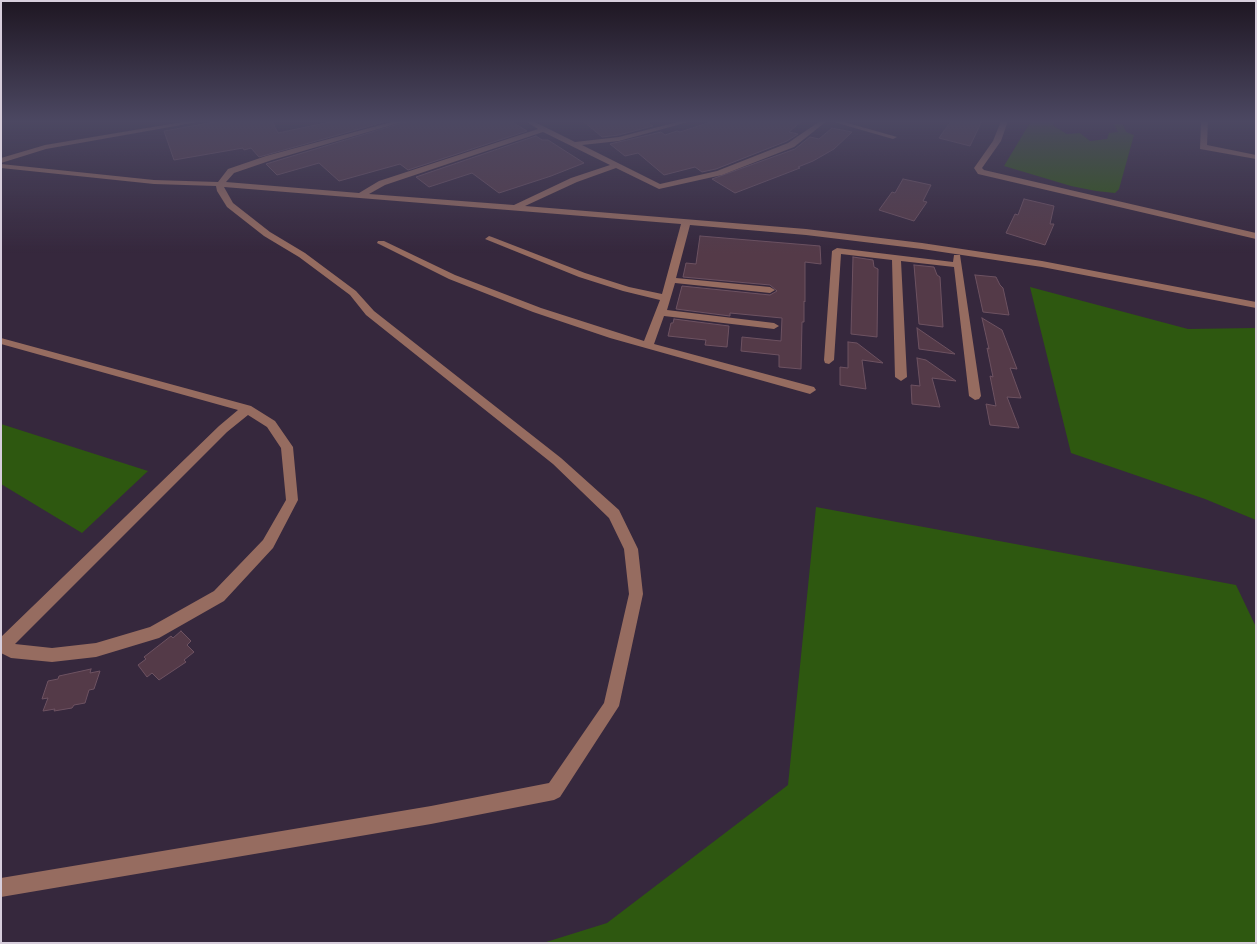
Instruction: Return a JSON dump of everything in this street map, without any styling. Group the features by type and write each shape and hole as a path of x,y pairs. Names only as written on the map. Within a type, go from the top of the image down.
{"street":[{"path":"1,888 431,815 554,791 612,706 636,594 631,549 614,514 557,461 370,313 353,293 302,255 267,234 230,205 220,190 220,184 231,171 248,165"},
{"path":"361,195 382,182 434,165"},
{"path":"515,208 574,180 616,166 659,187 719,173 739,165"},
{"path":"980,165 978,168 981,172 1256,236"},
{"path":"1,166 154,182 220,184 806,232 1042,264 1256,305"},
{"path":"648,345 666,298 686,222"},
{"path":"489,239 582,275 626,289 666,298"},
{"path":"381,243 452,277 537,310 648,345 810,390"},
{"path":"829,360 837,250 958,265"},
{"path":"956,251 975,396"},
{"path":"896,257 901,377"},
{"path":"670,280 770,290"},
{"path":"660,312 774,326"},
{"path":"1,341 247,409 271,424 287,447 292,500 268,544 219,596 154,633 96,650 52,654 11,651 2,646 216,436 247,409"}],"green space":[{"path":"1126,165 1119,189 1115,193 1071,186 1004,166"},
{"path":"1030,287 1188,329 1256,328 1256,520 1205,499 1071,453"},
{"path":"1,424 148,471 82,533 1,484"},
{"path":"816,507 1236,585 1256,627 1256,943 543,943 607,923 788,785"}],"building":[{"path":"267,165 312,165 277,175"},
{"path":"321,165 396,165 339,181"},
{"path":"401,165 423,165 408,170"},
{"path":"451,165 579,165 499,193 472,173 429,187 416,177"},
{"path":"652,165 726,165 702,172 695,167 664,175"},
{"path":"751,165 803,165 798,167 800,168 735,193 712,179"},
{"path":"903,179 931,185 923,201 927,202 914,221 879,210 892,192 895,193"},
{"path":"1024,199 1054,206 1050,224 1054,224 1045,245 1006,233 1015,214 1018,215"},
{"path":"700,236 820,246 821,264 805,262 801,369 779,367 779,355 741,351 742,337 781,341 782,318 730,313 730,316 676,309 682,286 770,295 777,291 770,285 683,277 686,263 696,264"},
{"path":"853,257 873,260 874,267 878,269 877,337 851,334"},
{"path":"914,265 934,267 937,275 940,277 943,327 919,324"},
{"path":"975,275 996,277 1003,288 1009,315 983,312"},
{"path":"982,318 1002,330 1017,369 1010,368 1021,398 1007,397 1019,428 990,425 986,404 996,406 990,376 993,377 987,348 989,349"},
{"path":"674,319 729,326 727,347 705,345 706,340 668,336"},
{"path":"917,328 955,354 919,349"},
{"path":"848,342 857,343 883,363 862,360 866,389 840,385 840,367 848,368"},
{"path":"917,358 926,360 956,381 932,378 940,407 912,404 911,385 920,386"},
{"path":"181,631 191,641 187,645 194,652 184,660 186,662 159,680 152,673 147,677 138,665 146,659 144,657 171,636 173,638"},
{"path":"91,669 90,673 100,671 94,689 89,690 85,703 74,705 72,708 43,711 48,698 42,699 48,681 58,679 59,676"}]}
